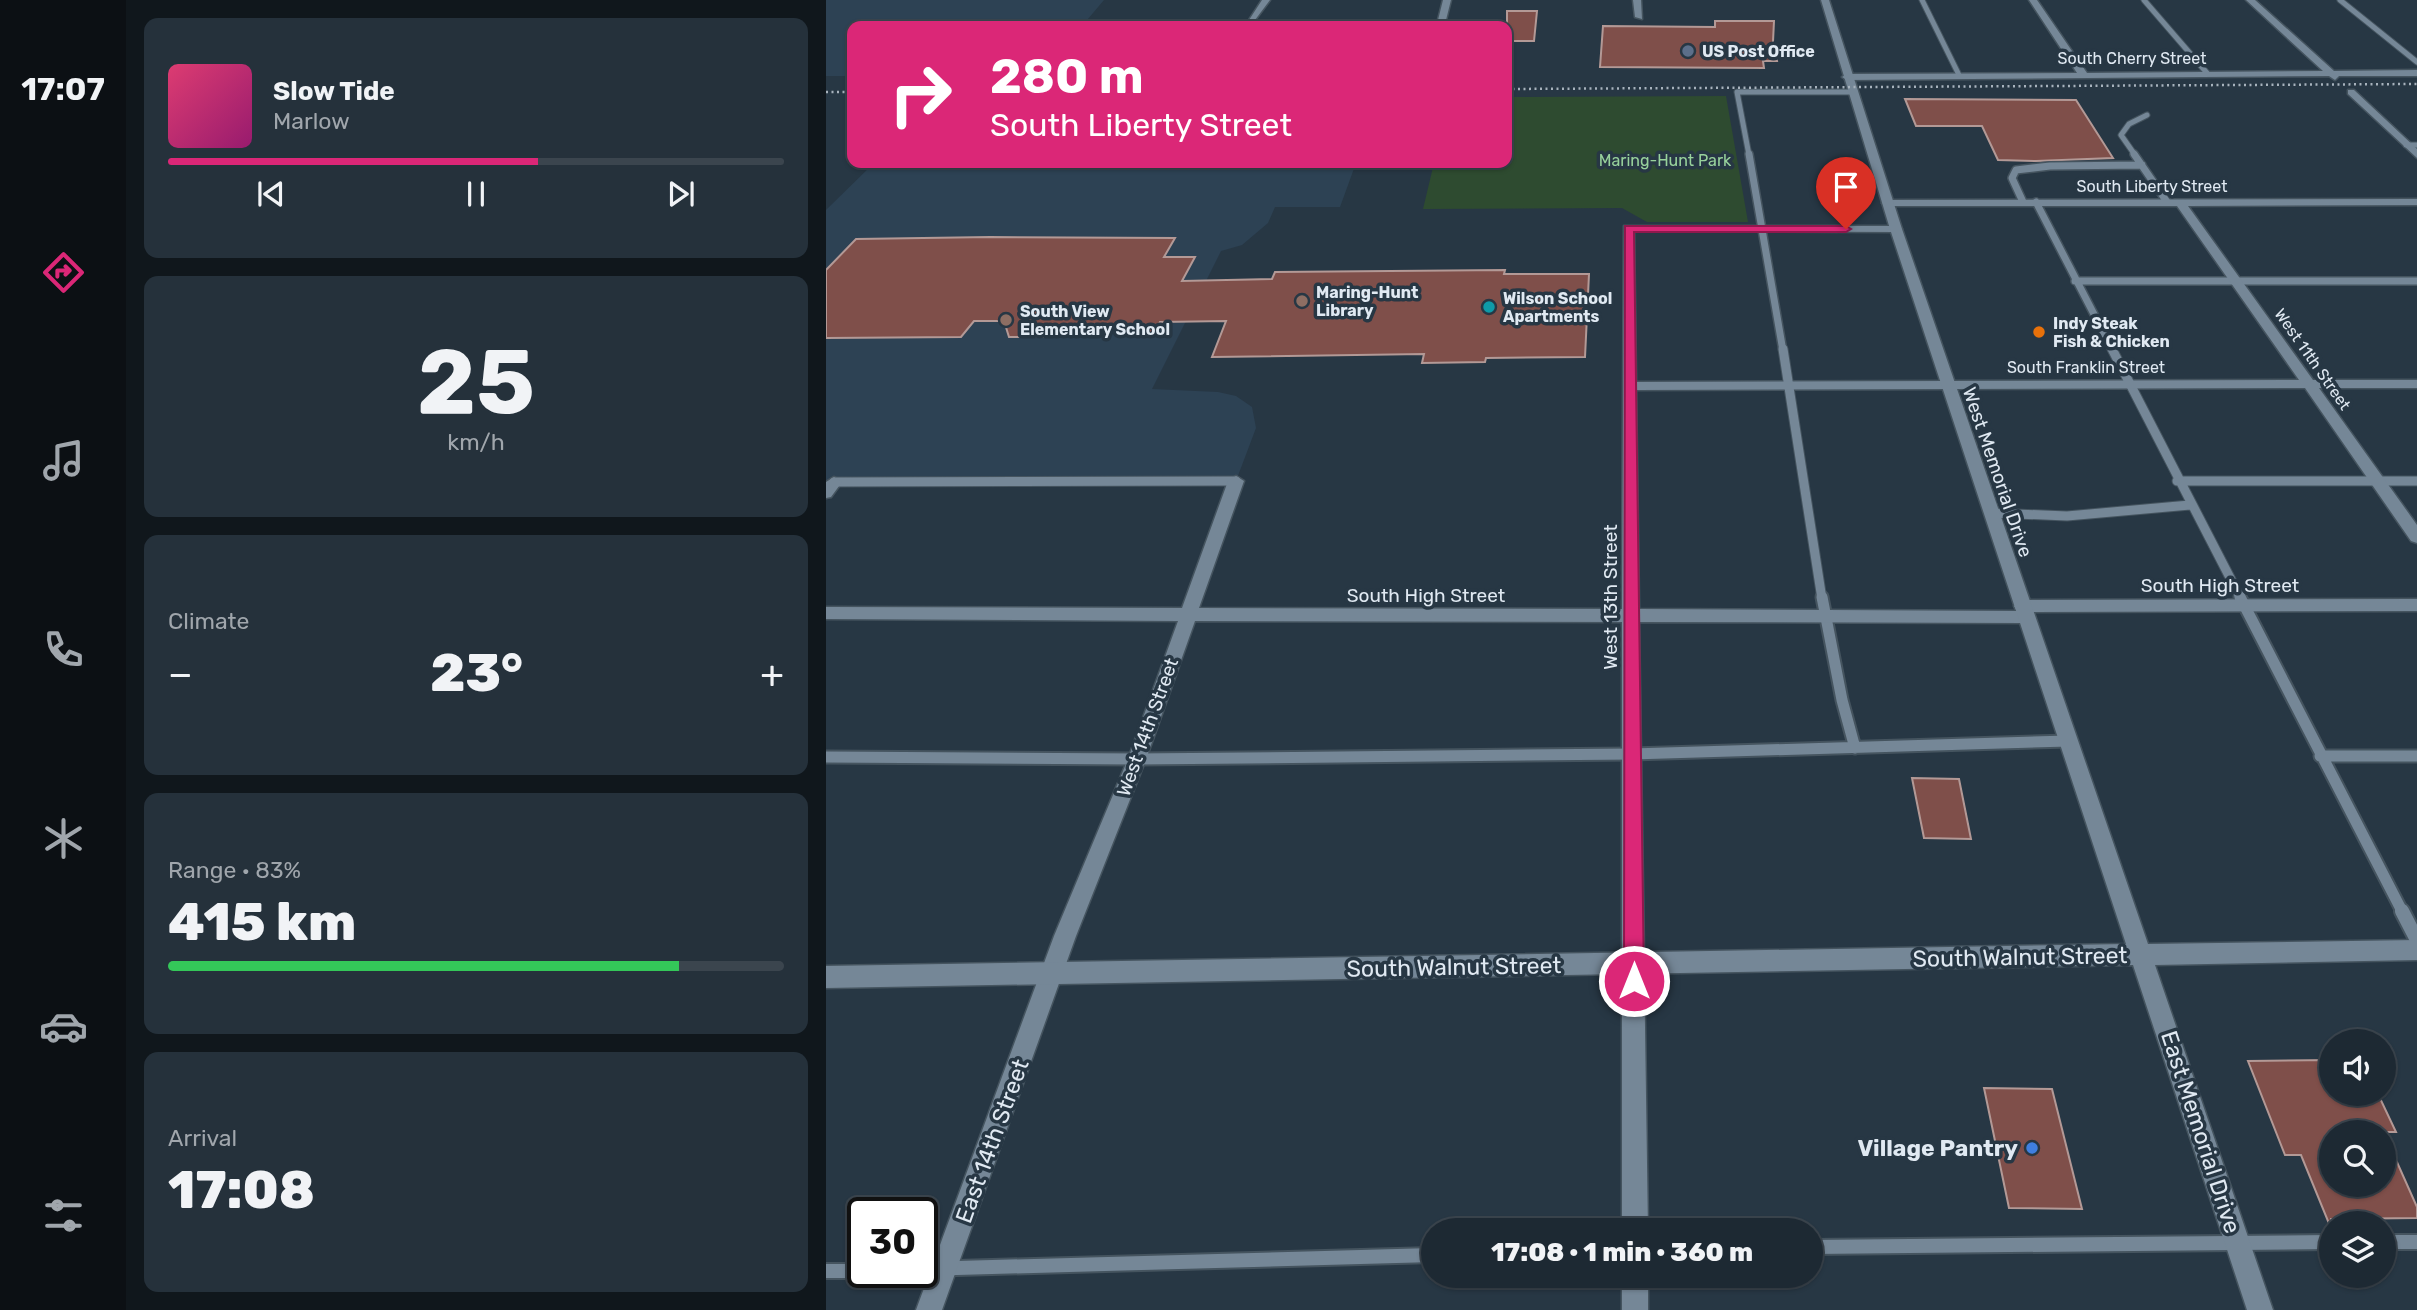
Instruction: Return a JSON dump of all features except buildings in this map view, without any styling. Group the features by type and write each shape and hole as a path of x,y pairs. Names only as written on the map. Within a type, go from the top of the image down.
{"street":[{"path":"1252,18 1266,0"},
{"path":"1442,21 1447,0"},
{"path":"1637,0 1639,17"},
{"name":"West Memorial Drive","path":"1825,0 1849,84 1948,386 2142,955"},
{"path":"2033,0 2083,74"},
{"path":"2250,0 2335,76"},
{"name":"South Cherry Street","path":"1849,84 1959,75 2207,73 2335,76 2417,73"},
{"path":"2351,92 2411,145 2417,155"},
{"name":"West 11th Street","path":"2174,202 2237,281 2417,537"},
{"name":"South Liberty Street","path":"1888,203 2417,202"},
{"name":"West 13th Street","path":"1635,1218 1628,229 1764,229"},
{"path":"1764,229 1896,229"},
{"name":"South Franklin Street","path":"1629,386 2417,384"},
{"name":"West 14th Street","path":"1053,972 1137,759 1236,481"},
{"name":"South High Street","path":"826,612 1825,617 2242,606 2417,605"},
{"name":"South Walnut Street","path":"826,977 2417,950"},
{"name":"East Memorial Drive","path":"2142,955 2259,1310"},
{"name":"East 14th Street","path":"938,1259 1053,972"},
{"name":"East 14th Street","path":"929,1310 932,1288"},
{"path":"1635,1288 1635,1310"}],"lane":[{"path":"1923,0 1959,75"},
{"path":"2144,0 2207,73"},
{"path":"2340,0 2417,62"},
{"path":"1849,84 1737,92 1764,229 1825,617 1836,658 1848,730 1855,748"},
{"path":"2147,115 2129,124 2121,135 2142,165 2174,202"},
{"path":"2023,202 2012,178 2016,170 2050,166 2142,165"},
{"path":"2036,202 2127,384 2417,940"},
{"path":"2075,281 2417,281"},
{"path":"830,487 1236,481"},
{"path":"2178,481 2417,481"},
{"path":"1991,513 2067,516 2190,505"},
{"path":"826,757 1137,759 1632,754 2068,741"},
{"path":"2320,756 2417,756"},
{"path":"1823,1247 2319,1242"},
{"path":"2396,1242 2417,1242"},
{"path":"938,1269 1421,1255"},
{"path":"826,1271 847,1270"}],"shaded area":[{"path":"826,0 1104,0 1086,21 847,21 847,76 826,76"},
{"name":"South View Elementary School","path":"869,168 1354,168 1340,207 1275,207 1268,223 1242,245 1221,251 1152,389 1218,392 1236,396 1252,407 1256,428 1236,481 826,482 826,210"}],"green space":[{"name":"Maring-Hunt Park","path":"1726,96 1748,222 1647,222 1622,208 1423,209 1433,168 1512,168 1512,97"}],"railway":[{"path":"1512,89 2417,84"},
{"path":"826,92 847,92"}],"place":[{"name":"US Post Office","path":"1688,51"},
{"name":"Maring-Hunt Library","path":"1302,301"},
{"name":"Wilson School Apartments","path":"1489,307"},
{"name":"South View Elementary School","path":"1006,320"},
{"name":"Indy Steak Fish & Chicken","path":"2039,332"},
{"name":"Village Pantry","path":"2032,1148"}],"route":[{"path":"1634,981 1628,229 1846,229"}]}
